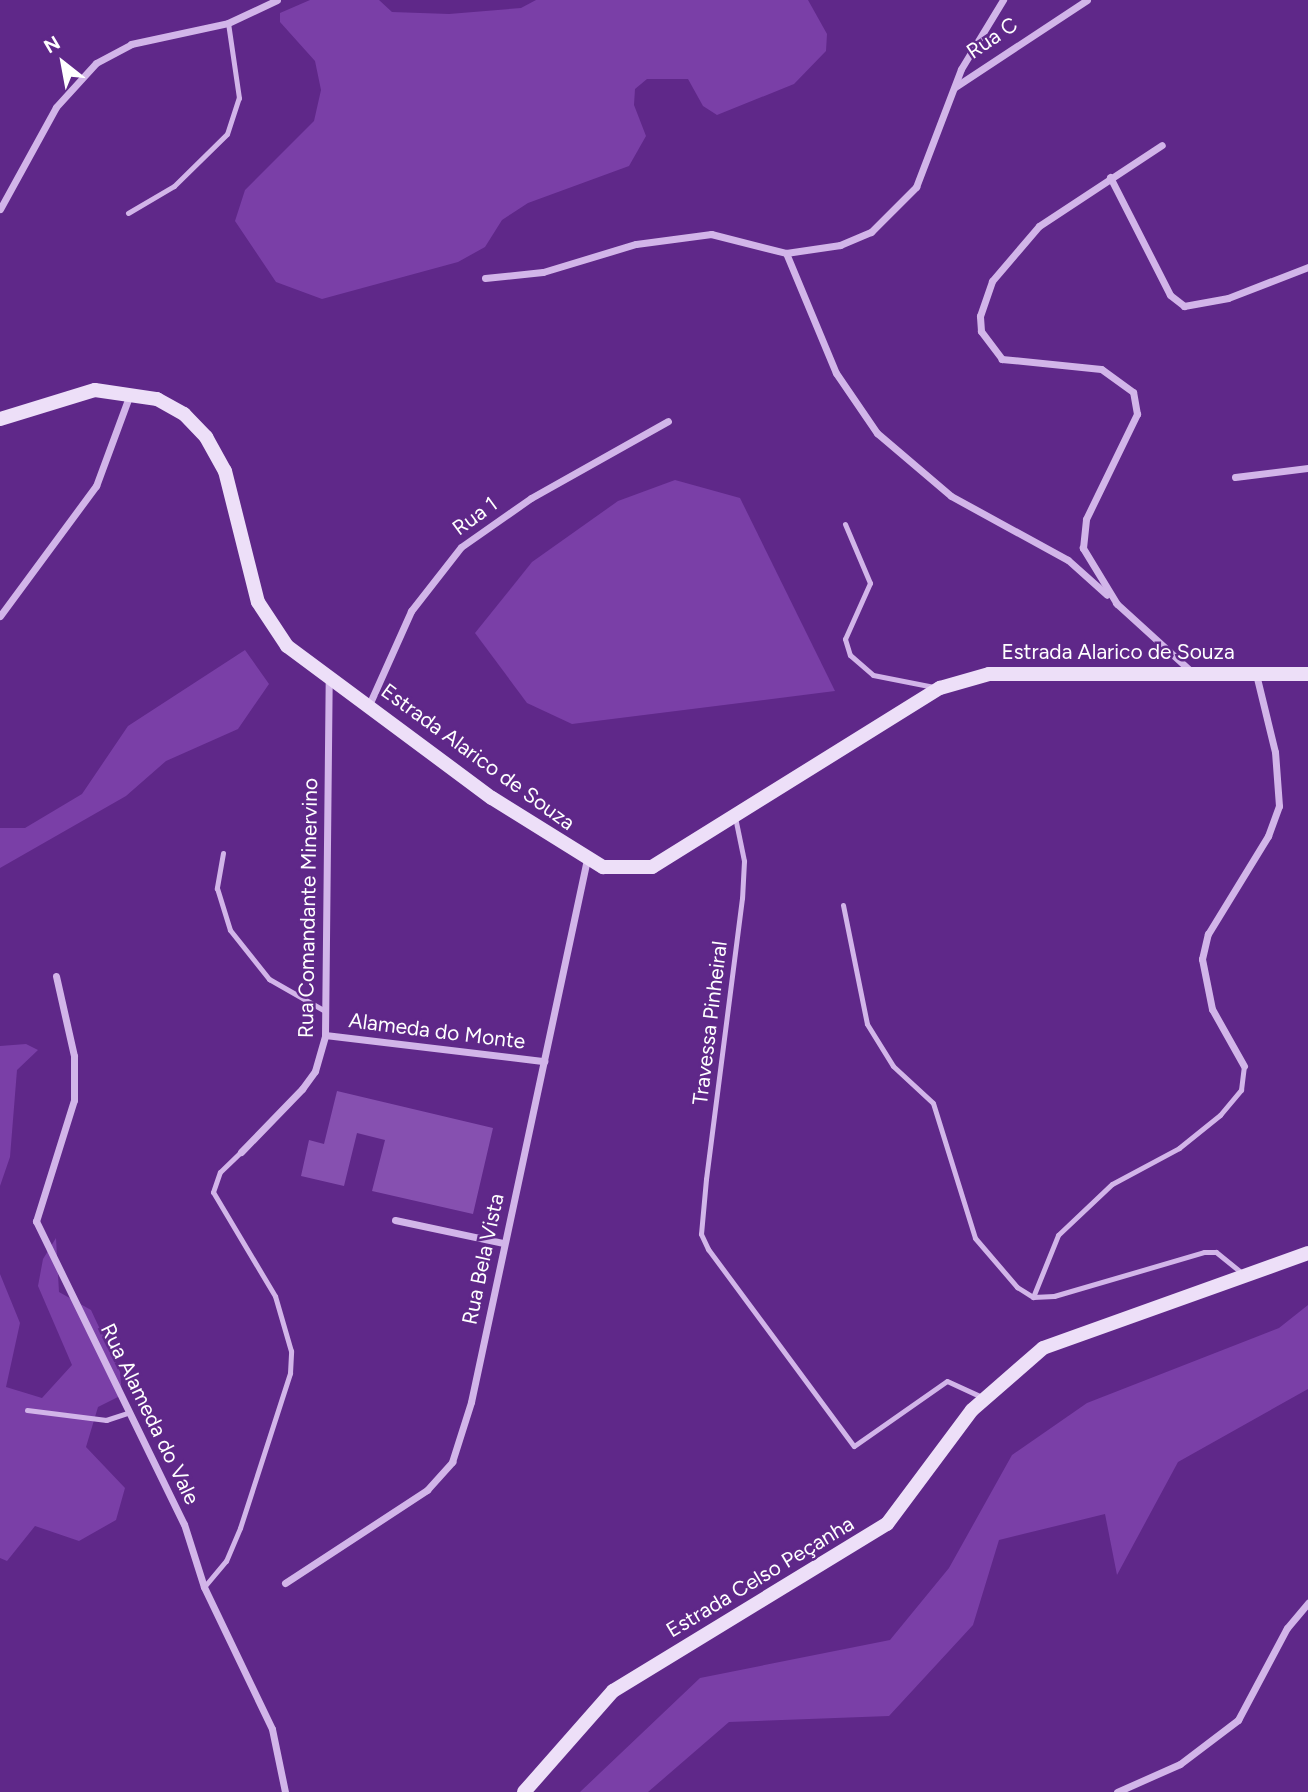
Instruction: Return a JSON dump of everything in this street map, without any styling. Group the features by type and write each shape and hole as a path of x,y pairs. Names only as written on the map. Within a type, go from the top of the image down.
{"main road":[{"name":"Estrada Alarico de Souza","path":"0,419 65,395 131,393 166,404 206,437 238,510 258,602 287,646 492,798 587,859 628,871 652,867 940,688 989,674 1308,674"},
{"name":"Estrada Celso Peçanha","path":"524,1792 613,1691 887,1524 984,1398 1062,1337 1246,1277 1308,1253"}],"street":[{"path":"0,209 55,107 96,63 131,44 228,23 277,0"},
{"path":"485,278 543,272 636,243 711,233 786,253 840,245 895,215 931,158 955,88 1003,0"},
{"name":"Rua C","path":"955,88 1087,0"},
{"path":"1118,604 1083,548 1086,519 1137,414 1133,392 1101,369 1002,359 981,331 980,317 1007,259 1039,226 1162,145"},
{"path":"1110,177 1170,295 1184,306 1228,298 1308,267"},
{"path":"786,253 836,373 877,433 951,496 1068,560 1193,673"},
{"path":"0,616 96,486 131,393"},
{"name":"Rua 1","path":"369,705 411,611 461,547 541,492 668,421"},
{"path":"1235,477 1308,468"},
{"path":"1244,1066 1212,1009 1202,959 1208,934 1268,836 1279,806 1275,752 1256,673"},
{"name":"Rua Comandante Minervino","path":"241,1152 302,1089 315,1071 325,1035 330,677"},
{"name":"Rua Bela Vista","path":"285,1583 444,1475 471,1402 587,859"},
{"name":"Rua Alameda do Vale","path":"56,976 74,1056 74,1100 36,1220 127,1413 184,1524 204,1587 272,1730 285,1792"},
{"name":"Alameda do Monte","path":"325,1035 544,1061"},
{"path":"395,1220 503,1243"},
{"path":"1117,1792 1180,1764 1238,1720 1287,1628 1308,1603"}],"lane":[{"path":"128,213 174,186 227,134 239,97 228,23"},
{"path":"845,524 870,583 845,639 849,655 873,676 940,688"},
{"name":"Travessa Pinheiral","path":"735,817 744,861 742,898 701,1234 757,1323 854,1446 947,1381 984,1398"},
{"path":"223,853 217,888 230,930 269,979 326,1011"},
{"path":"843,905 867,1024 893,1066 933,1103 975,1238 1033,1297"},
{"path":"1033,1297 1058,1235 1112,1184 1179,1148 1220,1115 1241,1090 1244,1066"},
{"path":"204,1587 226,1561 240,1528 290,1373 290,1350 275,1296 213,1192 220,1172 241,1152"},
{"path":"1033,1297 1204,1252 1216,1252 1246,1277"},
{"path":"27,1410 106,1420 127,1413"}],"shaded area":[{"path":"310,0 379,0 392,12 449,14 521,8 536,0 808,0 827,34 826,51 794,84 717,115 703,106 688,79 647,79 635,89 634,105 646,136 629,166 528,203 502,220 485,247 458,262 322,299 276,282 235,221 245,190 314,121 321,90 315,61 280,22 280,13"},
{"path":"675,480 740,498 835,691 572,724 527,703 475,633 532,562 618,501"},
{"path":"245,650 269,684 238,729 166,761 126,796 0,868 0,828 25,828 82,794 128,726"},
{"path":"26,1044 38,1050 17,1070 10,1157 0,1186 0,1046"},
{"path":"56,1238 59,1292 91,1310 120,1372 122,1395 98,1407 86,1447 125,1488 116,1520 79,1541 35,1526 7,1561 0,1558 0,1274 20,1323 6,1387 42,1398 72,1365 38,1286 43,1259"},
{"path":"1308,1305 1308,1389 1178,1462 1117,1575 1105,1514 999,1540 973,1625 889,1716 729,1722 648,1792 580,1792 700,1678 890,1640 949,1568 1012,1455 1087,1403 1279,1328"}],"building":[{"path":"337,1091 493,1128 473,1214 372,1191 385,1140 357,1133 344,1186 301,1176 309,1140 324,1144"}]}
